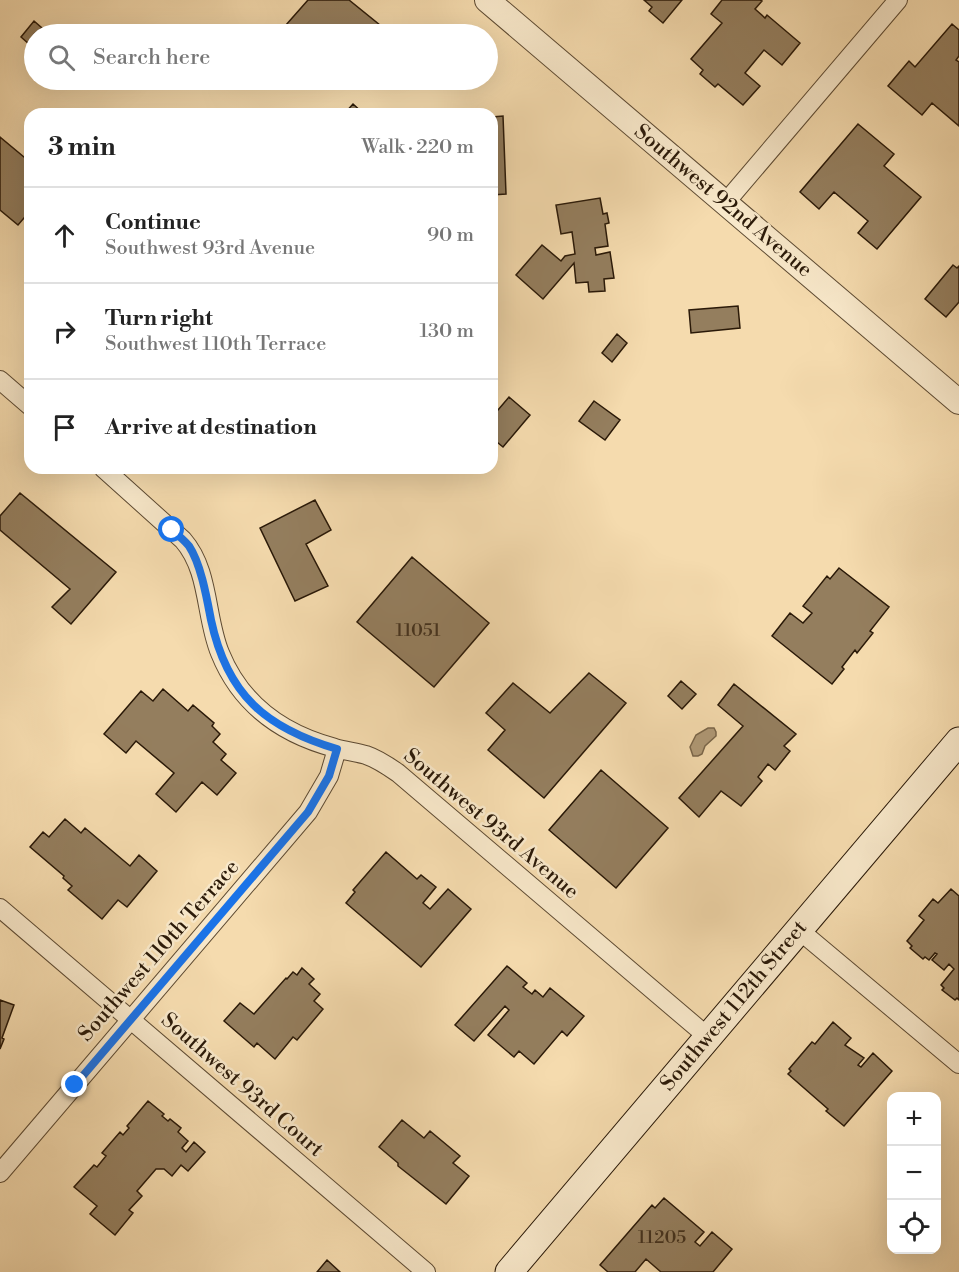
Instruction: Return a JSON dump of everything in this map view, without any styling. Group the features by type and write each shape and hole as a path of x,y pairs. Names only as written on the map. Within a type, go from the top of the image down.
{"main road":[{"name":"Southwest 112th Street","path":"509,1272 959,741"}],"street":[{"name":"Southwest 92nd Avenue","path":"487,0 959,402"},
{"path":"726,202 898,0"},
{"path":"0,380 24,401"},
{"name":"Southwest 93rd Avenue","path":"110,474 178,535 192,552 204,586 219,650 232,678 247,699 264,715 294,734 337,749 367,755 398,773 708,1037"},
{"name":"Southwest 110th Terrace","path":"0,1173 308,812 329,776 337,749"},
{"name":"Southwest 93rd Court","path":"0,908 426,1272"},
{"path":"799,930 959,1064"}],"shaded area":[{"path":"708,728 714,728 716,736 705,746 702,754 693,756 690,747 696,735"}],"building":[{"path":"308,0 349,0 379,24 287,24"},
{"path":"644,0 682,0 663,23 649,11 652,7"},
{"path":"722,0 762,1 755,9 765,18 767,15 800,43 782,65 764,50 745,73 760,86 743,105 718,84 715,87 700,74 703,70 691,59 722,23 711,14"},
{"path":"952,24 959,30 959,56 956,60 959,62 959,126 932,103 922,115 888,86 909,61 915,67"},
{"path":"498,116 503,116 506,194 498,195"},
{"path":"858,124 894,154 884,166 921,197 877,249 858,233 868,221 834,192 819,209 800,192"},
{"path":"0,137 24,157 24,218 18,225 0,210"},
{"path":"600,198 603,214 607,213 609,223 605,224 608,246 595,248 596,255 610,252 614,278 604,279 605,291 589,292 588,282 576,283 574,263 543,299 516,275 542,245 561,261 565,256 575,254 572,232 561,234 556,205"},
{"path":"953,265 957,268 959,266 959,302 946,317 925,299"},
{"path":"738,306 740,328 691,333 689,310"},
{"path":"617,334 627,343 612,362 602,353"},
{"path":"509,397 530,415 503,447 498,443 498,410"},
{"path":"594,401 620,420 605,440 579,421"},
{"path":"20,493 116,572 71,624 52,607 70,589 0,530 0,516"},
{"path":"315,500 331,530 306,544 328,586 295,601 260,528"},
{"path":"412,557 489,623 434,687 357,622"},
{"path":"839,568 889,607 870,631 873,633 857,653 855,650 832,684 772,636 790,613 803,623 812,613 803,606 827,576 830,579"},
{"path":"589,673 626,703 544,798 488,750 505,730 486,713 513,683 550,713"},
{"path":"681,681 696,694 682,709 668,696"},
{"path":"734,684 796,734 784,746 790,751 775,770 768,764 758,777 762,781 741,806 721,791 699,817 679,798 743,726 718,705"},
{"path":"163,689 188,711 193,705 214,723 212,726 220,734 213,742 226,754 221,760 236,773 217,795 202,782 176,812 156,794 174,773 136,741 126,753 104,734 141,691 153,701"},
{"path":"601,770 668,828 616,888 549,830"},
{"path":"65,819 81,833 85,828 130,866 139,855 157,871 127,907 118,900 102,919 68,890 72,886 63,878 64,876 30,847 43,832 49,837"},
{"path":"386,852 417,879 421,875 436,887 423,903 430,909 448,889 471,909 421,967 346,903 355,892 353,890"},
{"path":"951,889 959,896 959,1000 957,998 955,1000 942,990 944,988 941,985 954,969 949,964 944,970 932,960 937,954 935,953 929,960 925,957 923,959 910,948 912,946 907,941 924,920 919,916 933,899 938,903"},
{"path":"507,966 527,983 523,987 532,994 535,990 543,997 550,988 584,1016 567,1036 562,1031 534,1064 519,1051 514,1057 488,1035 509,1010 505,1006 474,1041 455,1025"},
{"path":"302,968 314,979 309,984 320,994 314,1001 323,1009 297,1040 293,1037 275,1059 257,1043 254,1047 224,1021 240,1003 254,1014 286,978 293,972 297,975"},
{"path":"0,1000 14,1005 0,1049"},
{"path":"833,1022 851,1038 845,1045 864,1058 858,1065 861,1067 873,1053 892,1071 844,1126 788,1074 791,1071 789,1069 812,1042 815,1044"},
{"path":"148,1101 164,1114 162,1116 168,1121 170,1119 181,1128 178,1132 188,1141 182,1148 186,1152 194,1142 205,1152 188,1171 181,1165 172,1176 164,1169 156,1169 137,1191 142,1196 129,1210 133,1213 115,1235 90,1214 97,1206 74,1187 94,1165 97,1167 106,1156 102,1153 120,1132 123,1135 129,1128 127,1126"},
{"path":"402,1120 424,1138 430,1131 460,1156 453,1163 469,1176 446,1204 398,1166 398,1163 379,1147"},
{"path":"664,1198 704,1232 695,1242 700,1246 712,1232 732,1249 713,1272 661,1272 646,1259 635,1272 608,1272 600,1265 652,1205 655,1208"},
{"path":"327,1260 340,1272 317,1272"}],"route":[{"path":"75,1085 308,812 329,776 337,749 283,728 247,699 232,678 219,650 204,586 192,552 172,530"}]}
